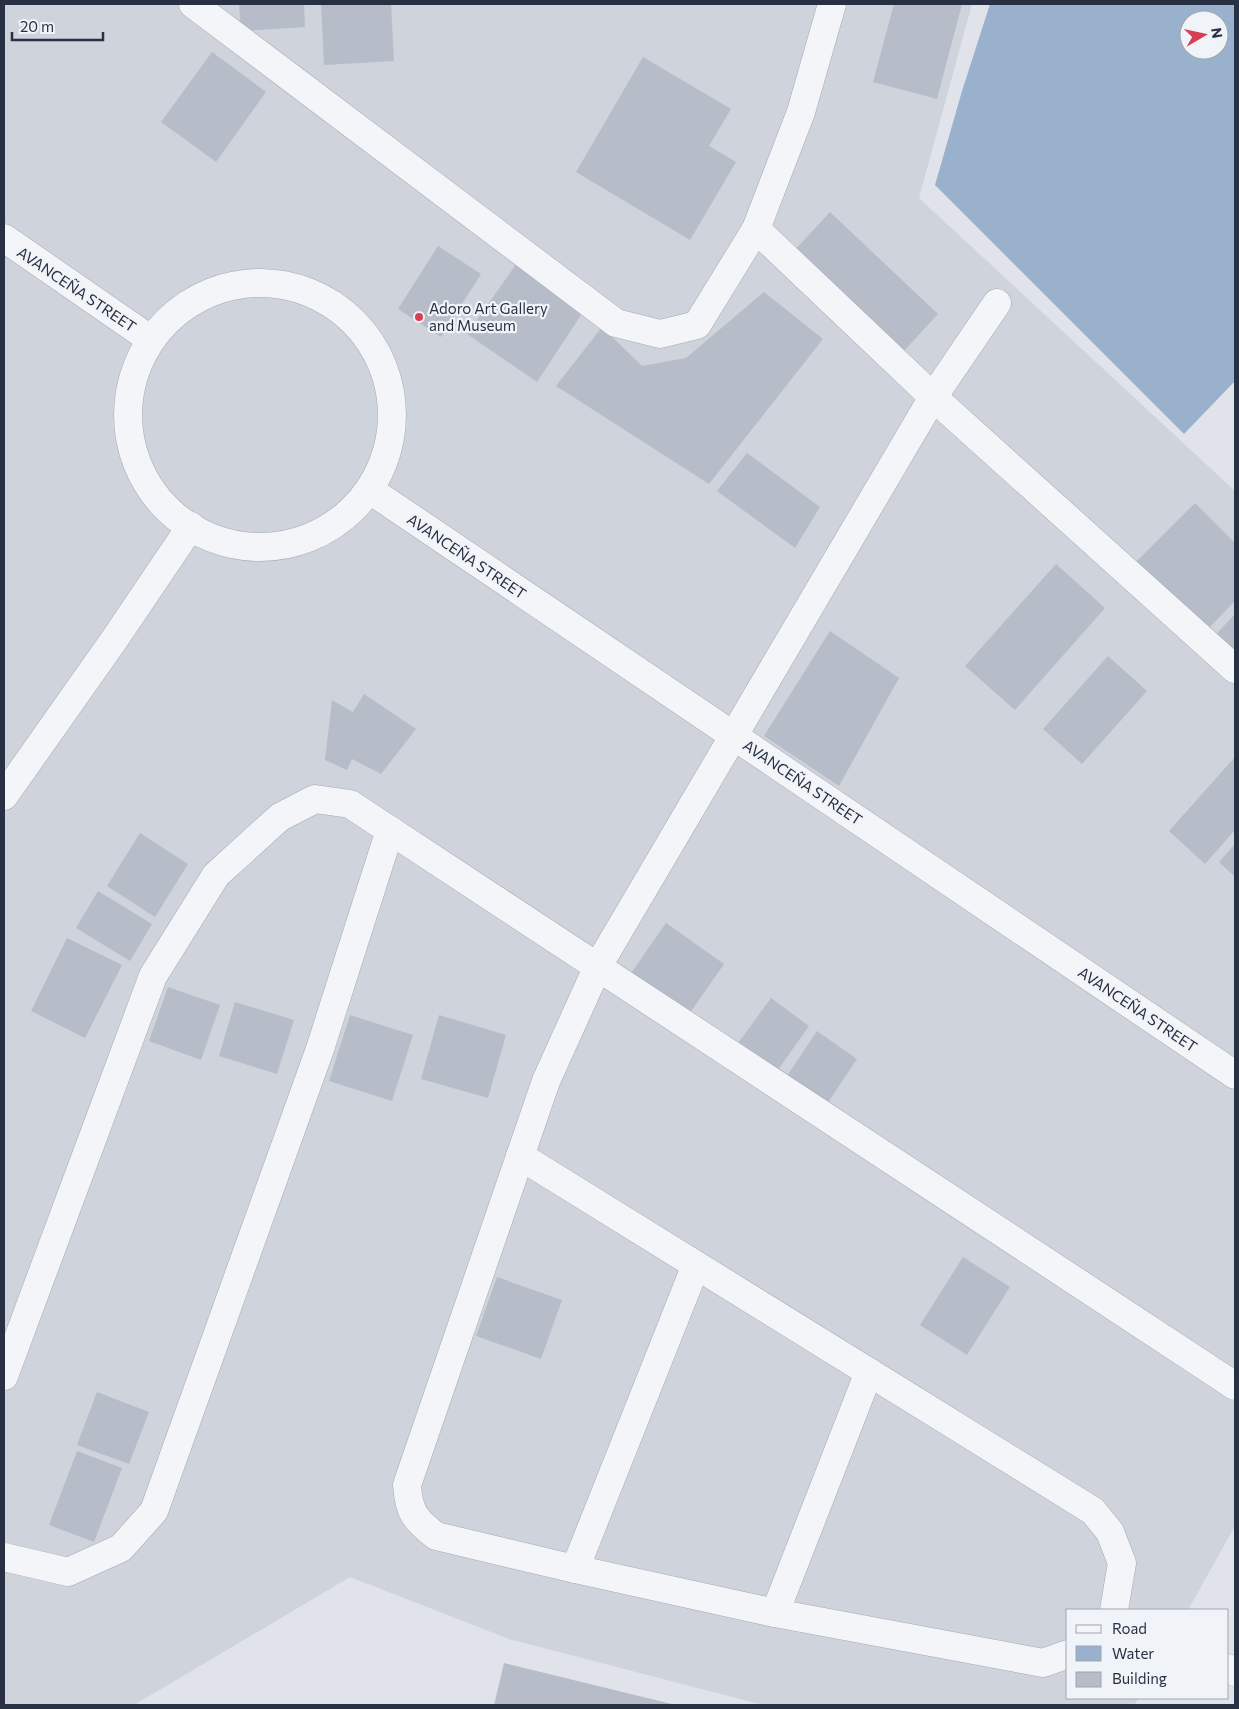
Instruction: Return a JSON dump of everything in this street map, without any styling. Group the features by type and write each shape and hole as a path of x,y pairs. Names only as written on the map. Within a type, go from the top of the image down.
{"street":[{"path":"193,4 616,324 660,334 697,325 756,228 800,112 832,4"},
{"path":"756,228 933,397 1235,669"},
{"name":"AVANCEÑA STREET","path":"4,238 150,339"},
{"name":"AVANCEÑA STREET","path":"270,282 314,294 352,320 380,357 392,402 388,448 370,490 341,521 303,541 262,548 220,542 191,526 153,494 134,458 127,417 133,376 150,339 183,307 224,286 270,282"},
{"path":"997,303 933,397 598,966 546,1081 408,1485 409,1503 418,1522 436,1536 575,1569 775,1612 1043,1663 1066,1655"},
{"name":"AVANCEÑA STREET","path":"370,490 1235,1075"},
{"path":"4,796 114,640 191,526"},
{"path":"4,1376 153,976 216,875 280,817 315,798 350,804 1235,1386"},
{"path":"4,1557 68,1572 122,1548 154,1511 320,1049 390,830"},
{"path":"520,1156 1092,1511 1110,1532 1122,1563 1114,1609"},
{"path":"575,1569 696,1265"},
{"path":"775,1612 869,1372"}],"shaded area":[{"path":"4,4 972,4 919,198 1235,491 1235,1526 1189,1609 1066,1609 1066,1699 1138,1699 1134,1705 763,1705 509,1639 350,1577 134,1705 4,1705"}],"water":[{"path":"990,4 1235,4 1235,381 1184,434 935,185"}],"building":[{"path":"239,4 304,4 305,27 241,31"},
{"path":"321,4 391,4 394,61 324,65"},
{"path":"894,4 962,4 937,99 873,82"},
{"path":"212,52 266,92 216,162 161,122"},
{"path":"643,57 731,109 709,146 736,162 690,240 576,172"},
{"path":"830,212 938,314 900,355 792,253"},
{"path":"438,246 481,274 441,337 398,309"},
{"path":"517,263 583,312 537,382 467,334"},
{"path":"764,292 823,339 709,484 556,386 602,327 642,366 686,358"},
{"path":"747,453 820,507 795,548 717,491"},
{"path":"1195,503 1235,543 1235,601 1205,632 1135,563"},
{"path":"1056,564 1105,608 1015,710 965,666"},
{"path":"1235,614 1235,665 1210,641"},
{"path":"830,631 899,678 839,786 764,736"},
{"path":"1108,656 1147,691 1082,764 1043,729"},
{"path":"364,694 416,729 381,774 352,759 347,770 325,760 332,700 353,712"},
{"path":"1235,757 1235,830 1205,864 1169,831"},
{"path":"140,833 188,864 155,917 107,886"},
{"path":"1235,844 1235,877 1219,862"},
{"path":"98,891 152,924 130,961 76,928"},
{"path":"666,923 724,964 687,1017 629,976"},
{"path":"67,938 122,965 85,1038 31,1011"},
{"path":"168,987 220,1005 201,1060 149,1041"},
{"path":"771,998 809,1026 775,1074 736,1046"},
{"path":"235,1002 294,1020 277,1074 219,1056"},
{"path":"350,1015 413,1035 392,1101 329,1081"},
{"path":"439,1015 506,1035 488,1098 421,1079"},
{"path":"817,1031 857,1059 825,1107 785,1079"},
{"path":"963,1257 1010,1287 967,1355 920,1325"},
{"path":"497,1277 562,1300 541,1359 476,1336"},
{"path":"97,1392 149,1412 129,1464 77,1445"},
{"path":"77,1451 122,1468 94,1542 49,1525"},
{"path":"504,1663 676,1705 494,1705"}],"place":[{"name":"Adoro Art Gallery and Museum","path":"419,317"}]}
